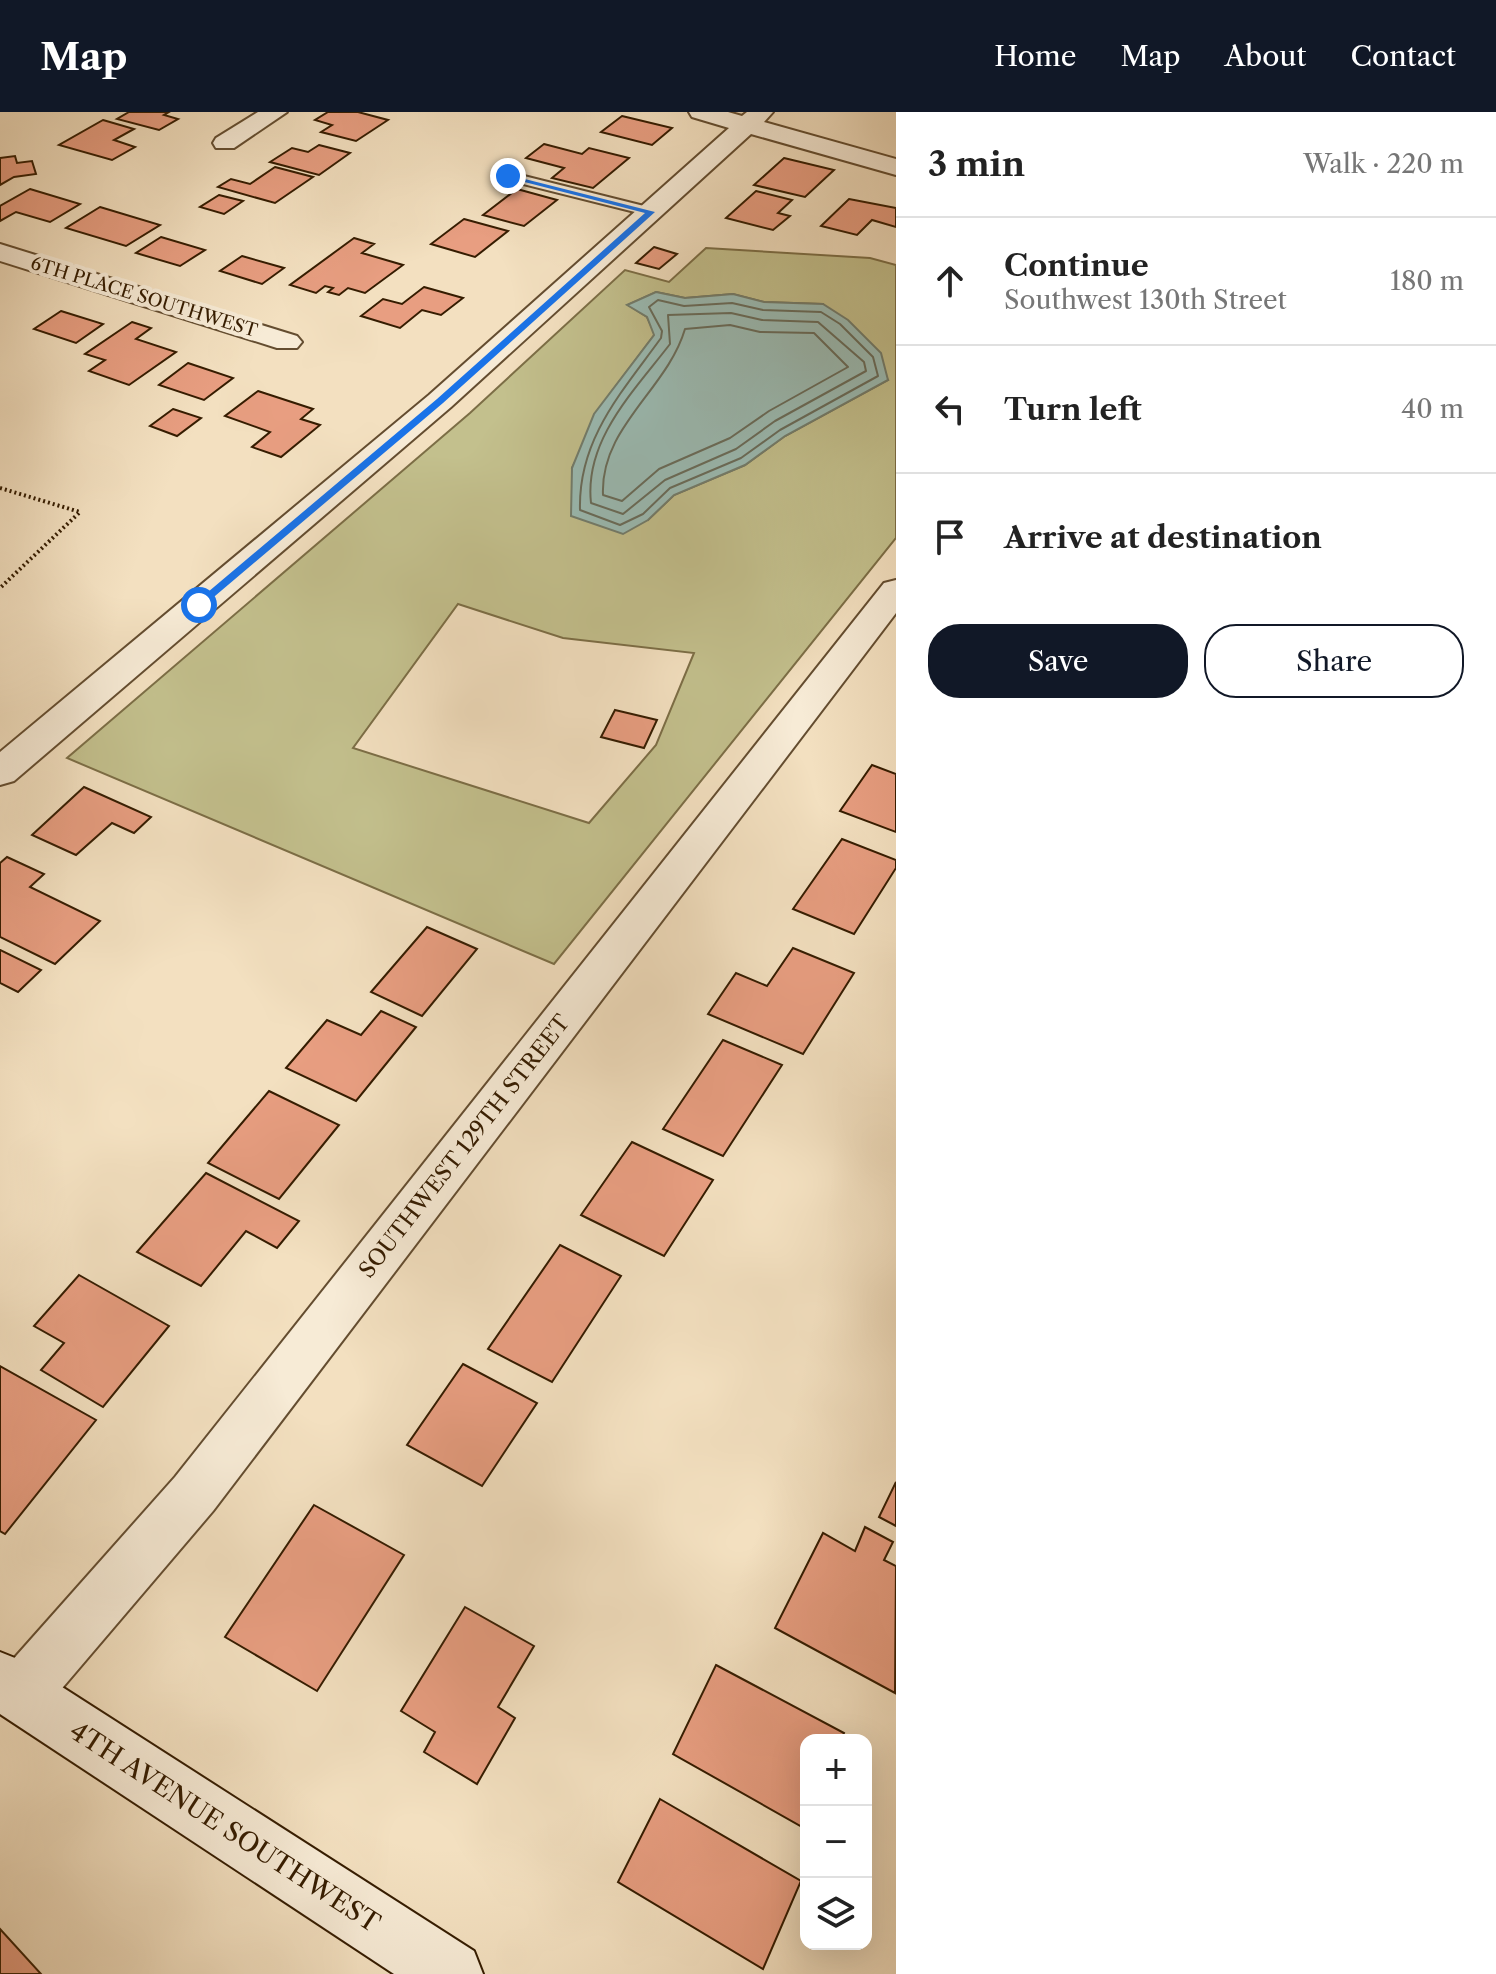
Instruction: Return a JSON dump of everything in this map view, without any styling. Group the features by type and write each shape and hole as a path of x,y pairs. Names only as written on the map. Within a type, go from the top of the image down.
{"street":[{"path":"225,143 275,112"},
{"path":"701,112 755,118 896,167"},
{"path":"0,772 440,401 755,118"},
{"name":"6TH PLACE SOUTHWEST","path":"0,252 287,342"},
{"name":"SOUTHWEST 129TH STREET","path":"10,1687 75,1626 194,1494 896,590"},
{"name":"4TH AVENUE SOUTHWEST","path":"10,1687 451,1974"}],"lane":[{"path":"508,176 651,212"}],"path":[{"path":"0,488 80,512 0,588"}],"shaded area":[{"path":"706,248 870,258 896,265 896,538 554,964 67,758 470,413 625,270 669,282","holes":["656,292 685,298 733,294 764,302 823,304 888,380 785,436 745,465 674,495 648,520 572,468 609,395 655,334 647,317 628,305","458,604 563,638 694,653 656,745 589,823 353,748"]}],"water":[{"path":"656,292 685,298 733,294 764,302 823,304 848,320 881,353 888,380 785,436 745,465 674,495 648,520 623,534 571,516 572,468 594,414 654,335 647,317 627,305"}],"building":[{"path":"129,112 169,112 164,115 178,119 159,130 117,119"},
{"path":"328,112 358,112 388,120 356,141 321,132 332,125 315,120"},
{"path":"622,116 672,128 652,145 601,132"},
{"path":"103,120 134,129 114,140 135,147 112,160 59,145"},
{"path":"544,144 582,154 589,148 629,158 593,188 552,178 564,168 526,158"},
{"path":"319,145 350,153 319,175 270,162 292,148 308,152"},
{"path":"15,156 17,163 32,161 36,174 14,177 0,185 0,158"},
{"path":"784,158 834,170 805,197 754,185"},
{"path":"275,167 313,177 275,203 218,187 231,179 250,184"},
{"path":"30,189 80,204 50,222 16,212 0,221 0,206"},
{"path":"517,189 557,200 524,226 483,215"},
{"path":"756,191 792,200 778,213 790,216 773,230 726,218"},
{"path":"219,195 243,201 224,214 200,207"},
{"path":"849,199 896,208 896,227 872,220 857,235 821,226"},
{"path":"100,207 160,225 126,246 66,228"},
{"path":"464,219 508,231 475,257 431,244"},
{"path":"161,237 205,250 180,266 136,253"},
{"path":"354,238 374,244 362,253 403,265 365,293 348,288 339,295 328,292 333,288 325,286 316,293 290,285"},
{"path":"654,247 677,254 659,269 636,263"},
{"path":"242,256 284,268 262,284 220,271"},
{"path":"424,287 463,298 441,315 422,310 400,328 361,316 383,299 402,304"},
{"path":"61,311 103,324 76,343 34,329"},
{"path":"132,322 151,328 136,339 176,352 129,385 89,371 105,360 85,354"},
{"path":"188,363 233,378 204,400 159,385"},
{"path":"258,391 313,409 301,419 320,425 281,457 252,447 270,432 225,416"},
{"path":"173,409 201,418 177,436 150,426"},
{"path":"615,710 657,720 644,748 601,737"},
{"path":"872,765 896,774 896,832 840,811"},
{"path":"84,787 151,817 134,833 112,823 76,855 32,835"},
{"path":"842,839 896,860 896,868 854,934 793,909"},
{"path":"7,857 44,874 30,887 100,921 55,964 0,937 0,863"},
{"path":"427,927 477,949 422,1016 371,992"},
{"path":"793,948 854,973 803,1054 708,1014 736,973 767,986"},
{"path":"0,950 41,970 18,992 0,983"},
{"path":"381,1011 416,1027 356,1101 286,1068 327,1020 361,1035"},
{"path":"723,1040 782,1065 723,1156 663,1129"},
{"path":"269,1091 339,1125 279,1199 208,1163"},
{"path":"632,1142 713,1180 664,1256 581,1215"},
{"path":"206,1173 299,1221 277,1248 246,1231 201,1286 137,1252"},
{"path":"560,1245 621,1276 552,1382 488,1349"},
{"path":"79,1275 169,1326 103,1407 41,1370 64,1343 34,1326"},
{"path":"463,1364 537,1403 482,1486 407,1445"},
{"path":"0,1366 96,1420 5,1534 0,1531"},
{"path":"896,1482 896,1526 879,1517"},
{"path":"314,1505 404,1555 317,1691 225,1637"},
{"path":"865,1527 893,1542 884,1560 896,1566 895,1693 775,1628 823,1533 855,1551"},
{"path":"465,1607 534,1646 498,1707 515,1718 477,1784 424,1752 435,1732 401,1711"},
{"path":"716,1665 844,1733 800,1734 800,1826 673,1754"},
{"path":"660,1799 800,1880 763,1969 618,1882"},
{"path":"0,1929 41,1974 0,1974"}],"route":[{"path":"199,605 440,401 651,212 508,176"}]}
